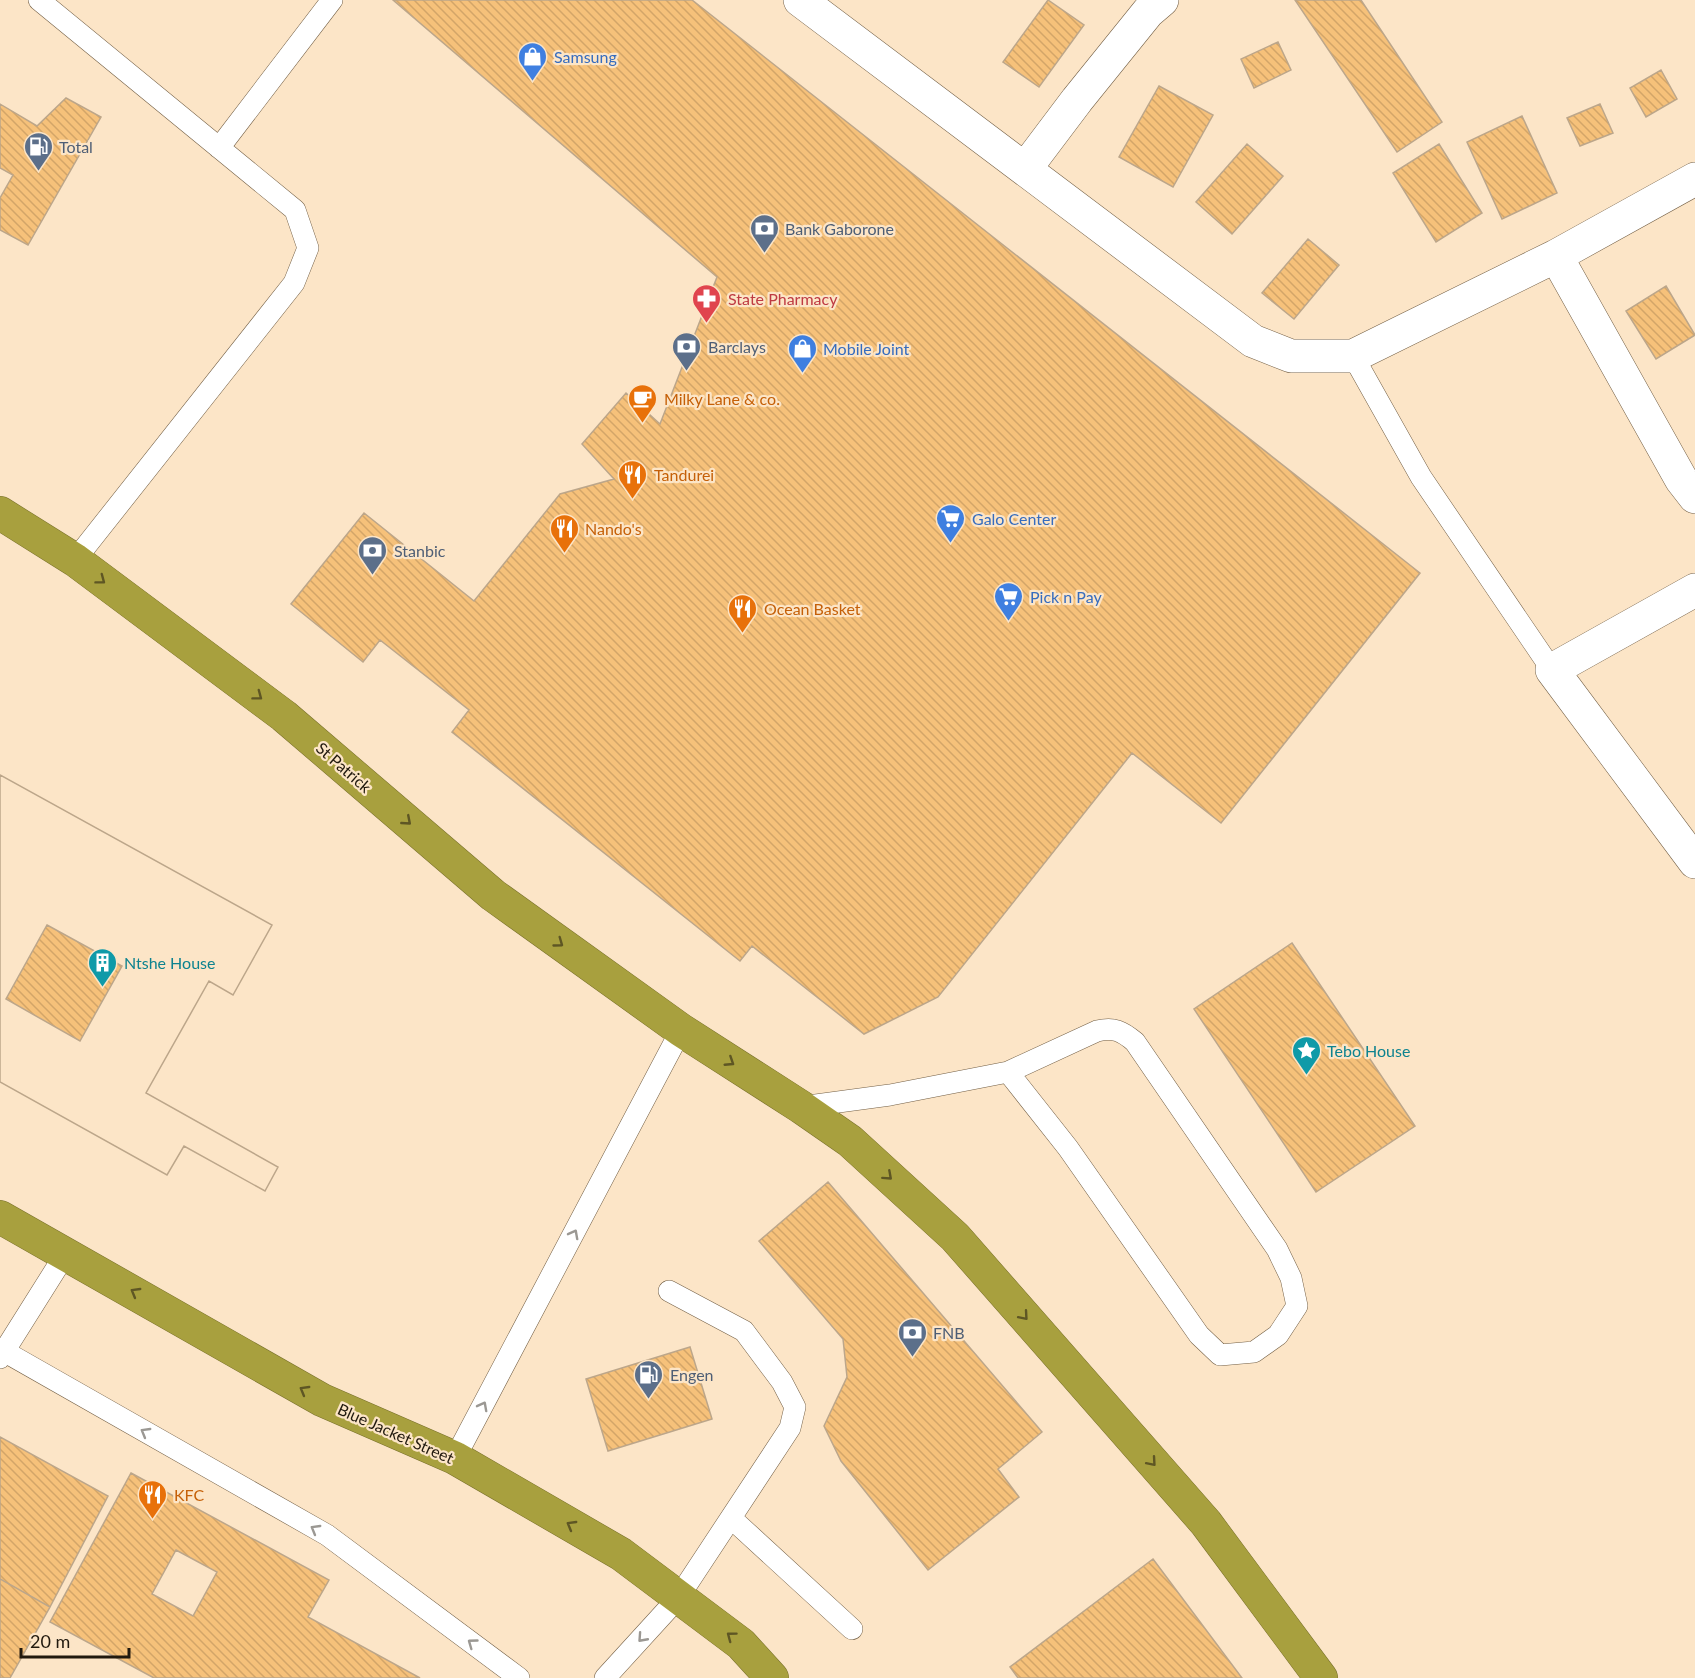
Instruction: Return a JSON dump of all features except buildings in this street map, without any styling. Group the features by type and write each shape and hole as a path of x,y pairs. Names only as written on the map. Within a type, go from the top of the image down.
{"highway":[{"name":"St Patrick","path":"0,513 75,560 284,716 493,895 681,1030 850,1141 955,1237 1206,1523 1321,1678"},
{"name":"Blue Jacket Street","path":"0,1217 66,1252 322,1400 455,1458 621,1554 741,1644 772,1678"}],"street":[{"path":"800,0 1253,341 1291,356 1353,356 1556,256 1695,179"},
{"path":"1025,169 1077,99 1148,12 1162,0"},
{"path":"1556,256 1681,480 1695,497"},
{"path":"1695,590 1552,670 1695,862"}],"lane":[{"path":"39,0 296,210 308,249 294,283 75,560"},
{"path":"219,148 332,0"},
{"path":"1353,356 1421,477 1552,670"},
{"path":"801,1107 890,1095 1008,1072 1097,1031 1110,1028 1121,1031 1135,1042 1277,1249 1291,1278 1297,1306 1278,1335 1254,1352 1220,1355 1199,1335 1068,1148 1008,1072"},
{"path":"455,1458 681,1030"},
{"path":"66,1252 2,1353 327,1535 519,1678"},
{"path":"605,1678 678,1598 790,1428 795,1407 782,1382 744,1331 669,1291"},
{"path":"731,1518 852,1629"}],"place":[{"name":"Samsung","path":"533,82"},
{"name":"Total","path":"38,172"},
{"name":"Bank Gaborone","path":"764,254"},
{"name":"State Pharmacy","path":"707,324"},
{"name":"Barclays","path":"687,372"},
{"name":"Mobile Joint","path":"802,374"},
{"name":"Milky Lane & co.","path":"643,424"},
{"name":"Tandurei","path":"633,500"},
{"name":"Galo Center","path":"951,544"},
{"name":"Nando's","path":"564,554"},
{"name":"Stanbic","path":"373,576"},
{"name":"Pick n Pay","path":"1009,622"},
{"name":"Ocean Basket","path":"743,634"},
{"name":"Ntshe House","path":"103,988"},
{"name":"Tebo House","path":"1306,1076"},
{"name":"FNB","path":"912,1358"},
{"name":"Engen","path":"649,1400"},
{"name":"KFC","path":"153,1520"}]}
